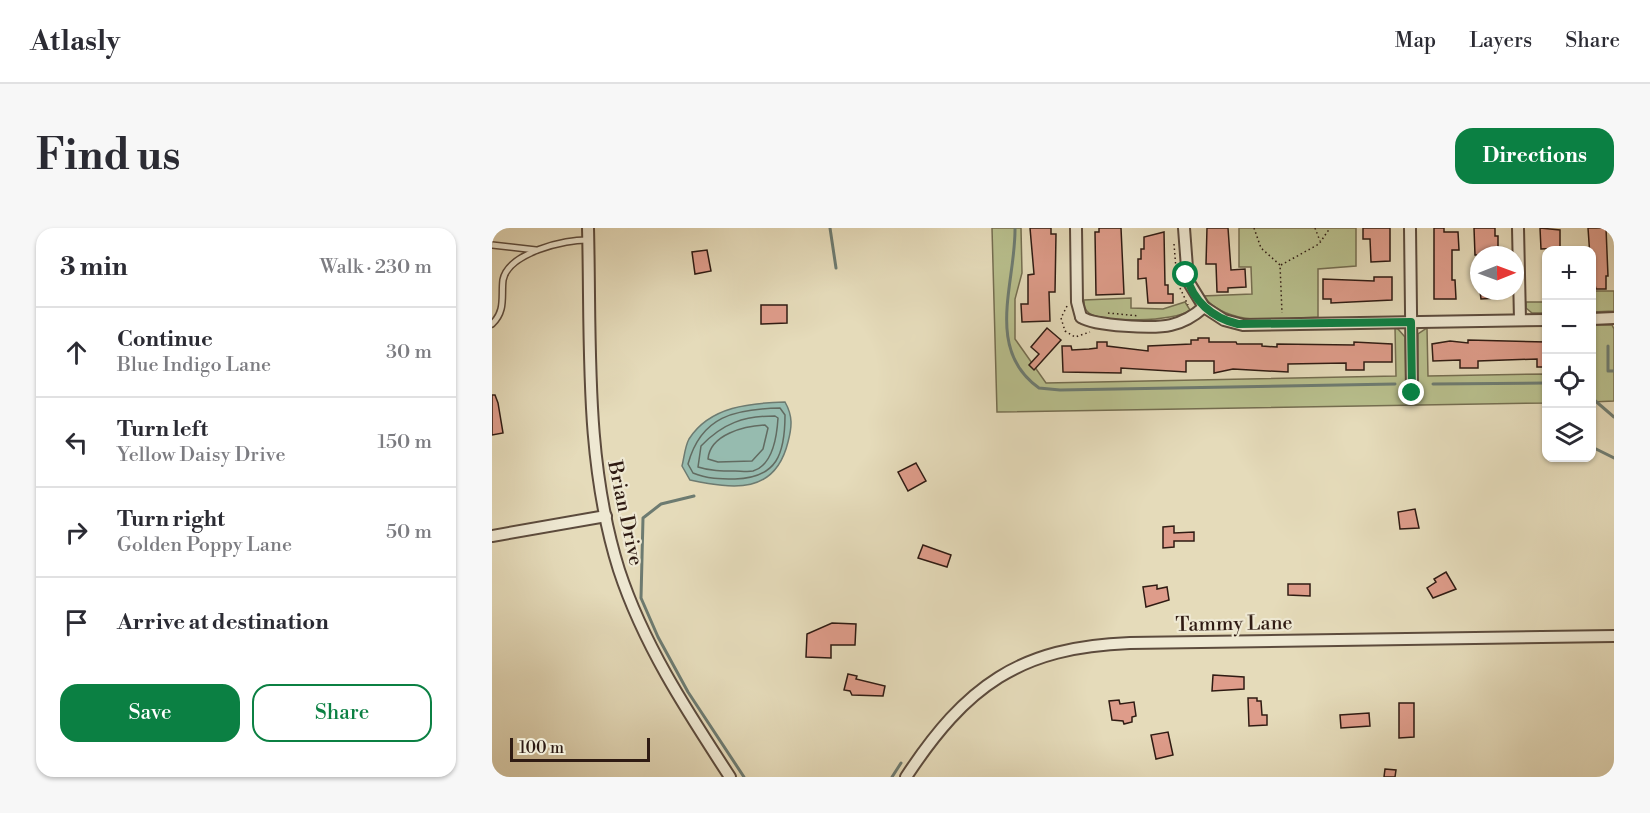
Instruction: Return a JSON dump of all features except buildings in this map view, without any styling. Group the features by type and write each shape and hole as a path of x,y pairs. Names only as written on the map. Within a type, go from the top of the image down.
{"street":[{"path":"1076,228 1078,319 1160,326 1184,321 1204,307"},
{"path":"1184,228 1188,281 1204,307 1224,320 1243,325 1542,320"},
{"path":"1410,228 1412,393"},
{"path":"1518,228 1520,320"},
{"name":"Brian Drive","path":"588,234 592,434 606,516 624,582 655,656 675,693 730,777"},
{"path":"1596,319 1614,318"},
{"path":"492,536 606,516"},
{"name":"Tammy Lane","path":"906,777 946,723 980,690 1013,669 1064,650 1130,643 1614,636"}],"lane":[{"path":"492,324 498,319 502,307 503,279 507,268 517,259 588,234"},
{"path":"492,245 540,250"}],"path":[{"path":"1254,228 1262,248 1280,265 1282,314"},
{"path":"1315,228 1320,243"},
{"path":"1280,265 1320,243 1330,228"},
{"path":"1067,304 1061,318 1065,331 1075,337 1091,332"},
{"path":"1185,309 1191,306"},
{"path":"1106,313 1142,316"}],"green space":[{"path":"992,228 1021,228 1022,273 1015,299 1015,339 1046,383 1396,376 1395,328 1405,337 1406,393 1418,393 1418,334 1427,328 1428,376 1542,374 1542,403 997,412"},
{"path":"1239,228 1356,228 1356,266 1318,269 1318,317 1256,319 1227,313 1214,306 1203,296 1252,294 1251,267 1239,267"},
{"path":"1596,291 1614,291 1614,311 1596,312"},
{"path":"1131,298 1131,308 1163,309 1185,302 1190,310 1170,317 1123,320 1096,316 1089,313 1084,305 1084,300"},
{"path":"1526,302 1542,302 1542,313 1532,313 1526,308"},
{"path":"1596,325 1612,325 1614,329 1614,401 1596,402"}],"water":[{"path":"785,402 791,417 790,431 782,459 773,472 763,480 737,486 690,480 682,466 686,445 698,428 708,419 745,405"}],"waterway":[{"path":"830,228 836,268"},
{"path":"1015,228 1007,314 1008,334 1012,354 1022,372 1039,388 1060,390 1395,384"},
{"path":"1608,346 1608,371 1614,371"},
{"path":"1433,384 1542,383"},
{"path":"1596,401 1614,417"},
{"path":"1596,449 1614,458"},
{"path":"694,496 661,504 643,518 641,598 658,637 688,692 744,777"},
{"path":"892,777 901,763"}],"route":[{"path":"1186,275 1194,294 1204,307 1212,314 1238,324 1411,322 1412,393"}]}
